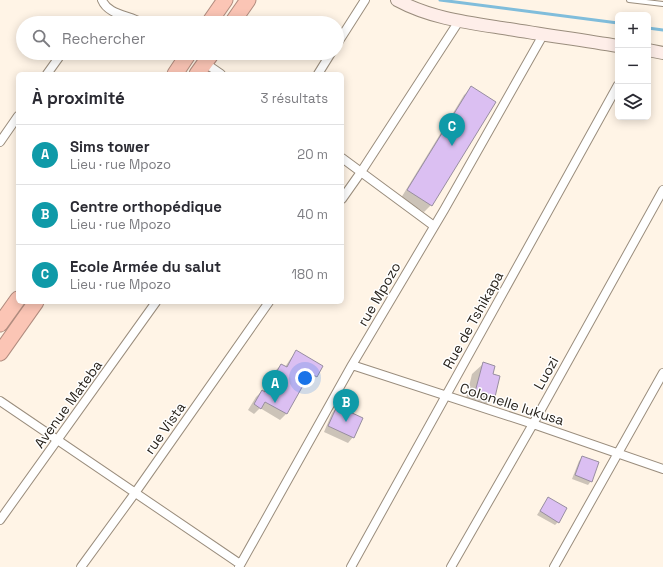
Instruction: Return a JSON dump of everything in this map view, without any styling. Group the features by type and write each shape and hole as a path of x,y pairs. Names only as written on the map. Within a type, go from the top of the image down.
{"highway":[{"path":"214,16 225,0"},
{"path":"237,16 248,0"},
{"path":"176,72 184,60"},
{"path":"0,324 16,302"},
{"path":"0,353 35,304"}],"street":[{"path":"102,0 104,5 110,11 121,16"},
{"path":"344,33 365,0"},
{"path":"397,0 432,15 459,22 615,46"},
{"path":"344,196 459,22"},
{"name":"rue Mpozo","path":"240,566 352,366 543,35"},
{"path":"651,51 663,53"},
{"path":"48,72 57,60"},
{"path":"319,72 327,60"},
{"path":"204,63 218,72"},
{"name":"Rue de Tshikapa","path":"351,567 615,90"},
{"path":"0,142 16,119"},
{"path":"344,159 434,226"},
{"name":"Luozi","path":"451,567 533,424 663,190"},
{"name":"Avenue Mateba","path":"0,520 155,304"},
{"name":"rue Vista","path":"81,567 269,304"},
{"name":"Colonelle lukusa","path":"352,366 533,424 663,469"},
{"path":"554,567 663,374"},
{"path":"0,401 58,439 240,566"}],"lane":[{"path":"629,0 663,4"}],"building":[{"path":"471,86 496,102 432,206 407,190"},
{"path":"296,350 323,366 317,377 310,373 287,414 265,402 261,409 254,404 262,390 265,392 281,364 287,367"},
{"path":"483,362 495,366 493,374 500,376 495,397 475,392"},
{"path":"337,406 363,418 354,438 328,426"},
{"path":"582,456 599,462 592,482 575,475"},
{"path":"548,497 567,508 559,523 540,511"}],"waterway":[{"path":"440,0 615,23"},
{"path":"651,28 663,30"}],"place":[{"name":"Ecole Armée du salut","path":"452,146"},
{"name":"Sims tower","path":"275,403"},
{"name":"Centre orthopédique","path":"346,422"}]}
